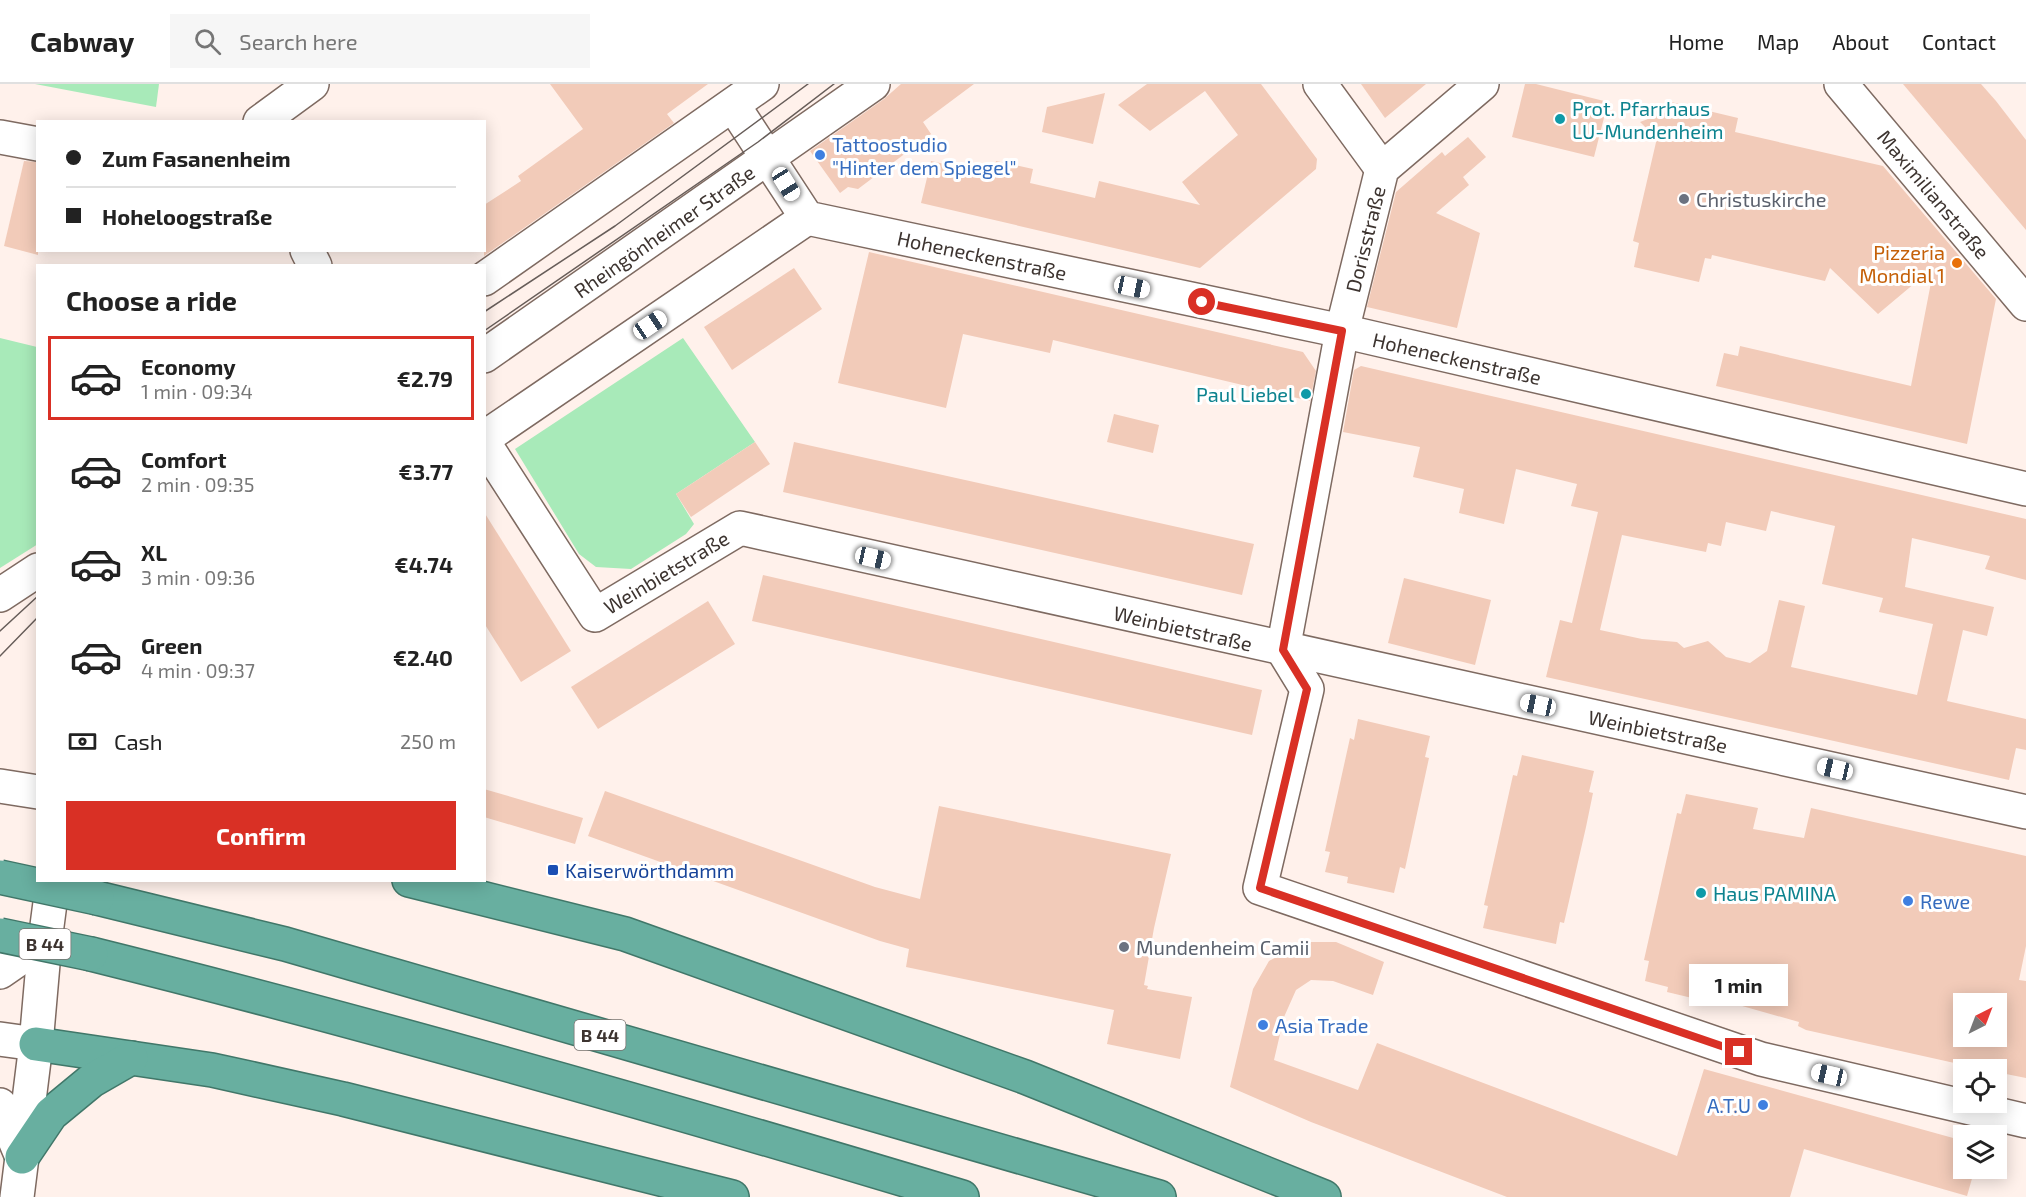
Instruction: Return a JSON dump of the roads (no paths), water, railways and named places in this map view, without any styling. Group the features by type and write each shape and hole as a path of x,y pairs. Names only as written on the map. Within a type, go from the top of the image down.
{"highway":[{"name":"B 44","path":"0,877 285,944 1159,1197"},
{"path":"417,882 625,934 1025,1077 1324,1197"},
{"name":"B 44","path":"0,935 91,954 262,996 650,1103 962,1197"},
{"path":"36,1044 212,1070 343,1100 732,1197"},
{"path":"22,1157 51,1114 91,1081 131,1058"}],"street":[{"path":"486,278 762,84"},
{"name":"Rheingönheimer Straße","path":"486,356 873,84"},
{"path":"1320,84 1382,169"},
{"name":"Dorisstraße","path":"1283,650 1342,331 1382,169 1482,84"},
{"name":"Maximilianstraße","path":"1841,84 2026,304"},
{"path":"262,120 296,89"},
{"path":"486,437 807,218 733,105"},
{"path":"0,137 36,144"},
{"name":"Hoheneckenstraße","path":"807,218 1342,331 2026,489"},
{"name":"Weinbietstraße","path":"486,446 595,615 740,528 1283,650 2026,812"},
{"path":"0,595 36,571"},
{"path":"1283,650 1307,689 1260,888 1761,1059 2026,1121"},
{"path":"0,786 36,792"},
{"path":"16,1197 36,1044 53,882"},
{"path":"0,972 45,941"},
{"path":"0,1039 36,1044"},
{"path":"0,1105 22,1157"}],"tram line":[{"path":"486,311 615,226 808,84"},
{"path":"486,330 758,142 834,84"},
{"path":"0,631 36,598"},
{"path":"0,656 36,619"}],"place":[{"name":"Prot. Pfarrhaus LU-Mundenheim","path":"1560,119"},
{"name":"Tattoostudio \"Hinter dem Spiegel\"","path":"820,155"},
{"name":"Christuskirche","path":"1684,199"},
{"name":"Pizzeria Mondial 1","path":"1957,263"},
{"name":"Paul Liebel","path":"1306,394"},
{"name":"Kaiserwörthdamm","path":"553,870"},
{"name":"Haus PAMINA","path":"1701,893"},
{"name":"Rewe","path":"1908,901"},
{"name":"Mundenheim Camii","path":"1124,947"},
{"name":"Asia Trade","path":"1263,1025"},
{"name":"A.T.U","path":"1763,1105"}]}
